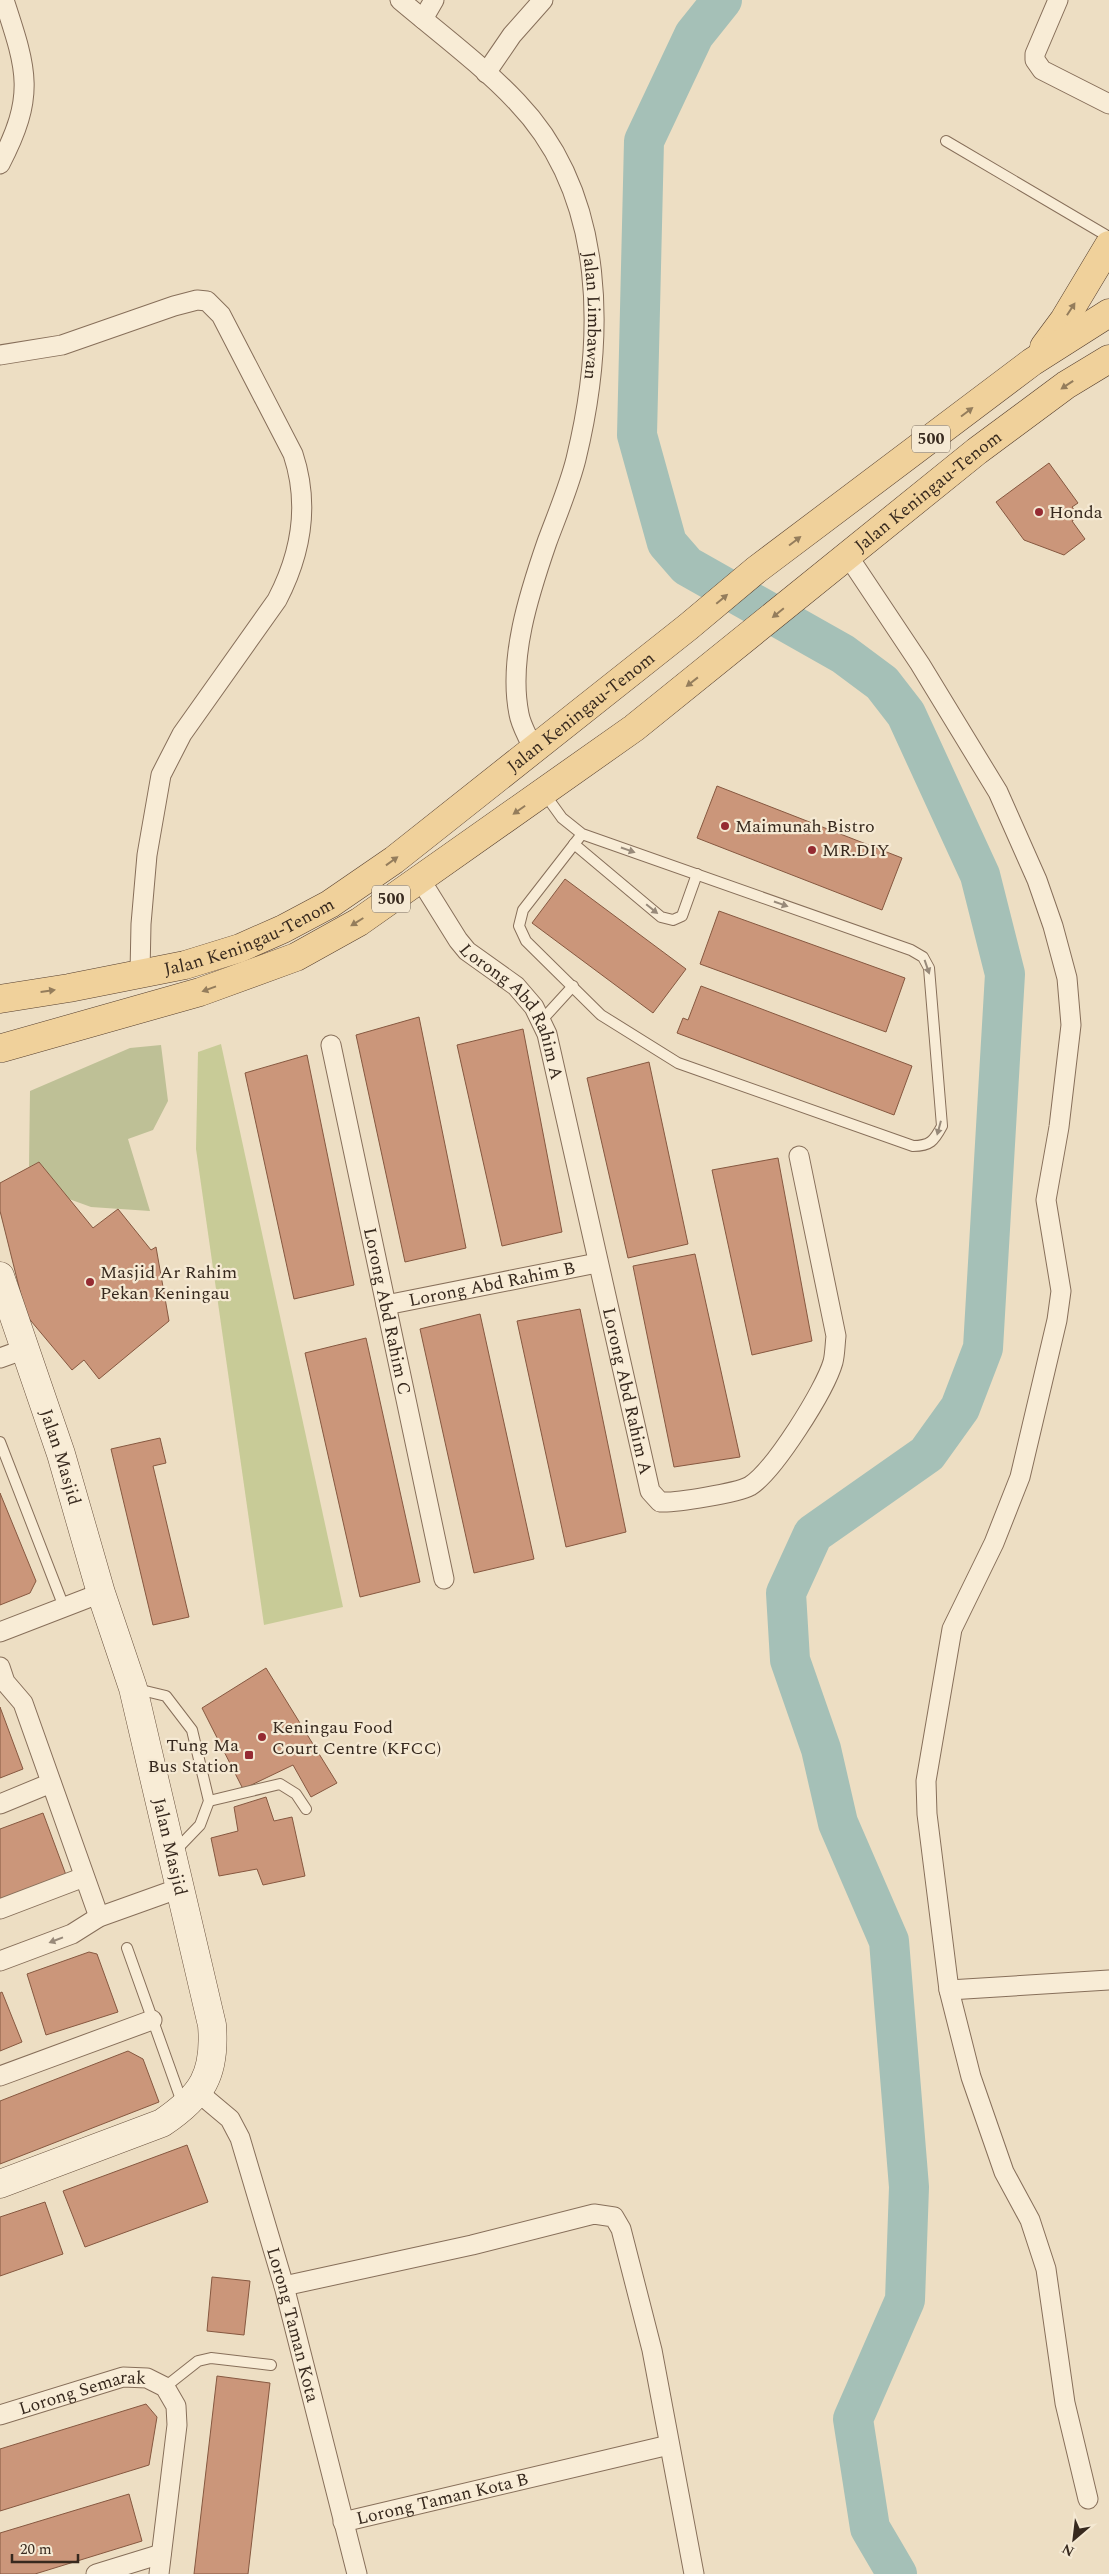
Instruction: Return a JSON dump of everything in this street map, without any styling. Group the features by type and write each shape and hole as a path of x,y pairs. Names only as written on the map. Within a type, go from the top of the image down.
{"main road":[{"path":"1032,362 1064,320 1109,245"},
{"name":"Jalan Keningau-Tenom","path":"0,998 69,988 185,965 240,948 283,929 330,904 394,860 688,627 756,570 1032,362 1109,312"},
{"name":"Jalan Keningau-Tenom","path":"1,1044 191,995 296,957 359,922 634,728 816,583 977,451 1066,385 1109,359"}],"street":[{"path":"0,164 21,116 26,87 23,57 4,0"},
{"name":"Jalan Limbawan","path":"400,0 518,102 550,145 569,178 590,258 595,290 594,351 587,409 576,461 532,584 518,653 519,712 534,749"},
{"path":"423,19 434,0"},
{"path":"486,73 512,35 543,0"},
{"path":"1058,0 1035,54 1035,60 1042,70 1109,104"},
{"path":"0,355 62,345 174,306 198,300 207,301 221,316 290,446 300,473 302,525 296,560 289,578 277,600 178,740 161,775 147,855 141,924 140,973"},
{"path":"848,556 925,672 998,792 1036,880 1053,926 1067,978 1071,1025 1060,1127 1046,1200 1061,1290 1057,1320 1020,1477 994,1544 952,1629 926,1781 927,1814 949,1990 972,2077 1004,2172 1030,2220 1046,2269 1065,2403 1088,2499"},
{"name":"Lorong Abd Rahim A","path":"420,879 467,952 516,986 534,1007 547,1034 597,1263 650,1491 660,1502 677,1503 749,1487 767,1472 821,1390 832,1362 836,1336 799,1156"},
{"name":"Lorong Abd Rahim C","path":"331,1045 444,1579"},
{"name":"Lorong Abd Rahim B","path":"386,1305 597,1263"},
{"name":"Jalan Masjid","path":"0,1276 12,1353 61,1454 101,1593 133,1688 212,2026 214,2050 209,2069 191,2101"},
{"path":"0,1632 101,1593"},
{"path":"2,1677 23,1702 99,1917"},
{"path":"0,1804 52,1783"},
{"path":"0,1909 84,1877"},
{"path":"0,1961 72,1934 99,1917 180,1888"},
{"path":"949,1990 1109,1980"},
{"path":"0,2076 152,2020"},
{"path":"0,2184 162,2123 191,2101"},
{"name":"Lorong Taman Kota","path":"191,2101 230,2119 240,2138 284,2286 357,2574"},
{"path":"284,2286 472,2245 594,2214 614,2217 621,2229 649,2340 694,2574"},
{"name":"Lorong Semarak","path":"0,2415 123,2377 147,2378 165,2387"},
{"path":"159,2574 178,2425 176,2406 165,2387"},
{"name":"Lorong Taman Kota B","path":"343,2522 669,2445"},
{"path":"96,2574 161,2554"}],"lane":[{"path":"946,141 1109,237"},
{"path":"544,792 562,818 582,834 923,956 929,968 942,1126 935,1140 927,1146 913,1146 678,1063 601,1014 526,941 520,926 523,910 582,834"},
{"path":"574,844 661,917 673,920 682,916 697,874"},
{"path":"541,1021 573,986"},
{"path":"0,1442 64,1607"},
{"path":"133,1688 166,1696 192,1730 209,1801 200,1825 172,1854"},
{"path":"209,1801 280,1784 296,1794 306,1809"},
{"path":"127,1948 152,2020 191,2101"},
{"path":"165,2387 198,2361 211,2358 271,2365"}],"green space":[{"path":"221,1044 343,1607 264,1625 196,1149 198,1052"},
{"path":"161,1045 168,1101 153,1130 128,1139 150,1211 91,1207 69,1199 39,1162 29,1167 30,1091 130,1048"}],"building":[{"name":"Honda","path":"1049,463 1078,503 1072,507 1079,516 1072,521 1085,539 1064,555 1024,540 996,502"},
{"path":"717,786 902,858 882,910 697,838"},
{"path":"565,879 686,969 653,1013 532,923"},
{"path":"719,911 905,978 886,1032 700,964"},
{"path":"701,986 912,1066 894,1115 677,1033 683,1018 688,1020"},
{"path":"419,1017 466,1248 405,1262 356,1035"},
{"path":"523,1029 562,1232 502,1246 457,1045"},
{"path":"307,1055 354,1285 294,1299 245,1073"},
{"path":"649,1062 688,1244 628,1258 587,1078"},
{"path":"778,1158 812,1341 752,1355 712,1170"},
{"name":"Masjid Ar Rahim Pekan Keningau","path":"39,1162 93,1228 118,1209 151,1250 156,1247 169,1321 99,1379 84,1360 72,1370 26,1315 0,1211 0,1183"},
{"path":"695,1254 740,1457 674,1467 633,1266"},
{"path":"580,1309 626,1532 566,1547 517,1321"},
{"path":"480,1314 534,1559 474,1573 420,1329"},
{"path":"366,1338 420,1582 360,1597 305,1353"},
{"path":"160,1438 166,1463 153,1466 189,1617 153,1625 111,1449"},
{"path":"0,1493 36,1581 30,1593 0,1605"},
{"name":"Keningau Food Court Centre (KFCC)","path":"266,1668 337,1783 311,1797 293,1765 243,1789 202,1708"},
{"path":"0,1707 23,1769 0,1778"},
{"path":"266,1797 274,1821 292,1817 305,1876 263,1885 257,1869 219,1876 211,1838 238,1831 234,1807"},
{"path":"43,1813 66,1875 0,1900 0,1829"},
{"path":"89,1952 97,1954 118,2012 46,2035 27,1974"},
{"path":"2,1992 22,2042 0,2051 0,1993"},
{"path":"128,2051 143,2059 159,2102 0,2164 0,2101"},
{"path":"187,2145 208,2202 85,2247 63,2191"},
{"path":"45,2202 63,2254 0,2276 0,2217"},
{"path":"212,2277 250,2281 244,2335 207,2331"},
{"path":"217,2376 270,2383 248,2574 194,2574"},
{"path":"146,2404 157,2417 149,2465 0,2511 0,2449"},
{"path":"129,2494 142,2541 35,2574 0,2574 0,2533"}],"waterway":[{"path":"722,0 694,35 644,141 637,435 667,543 687,566 843,654 882,683 906,714 980,875 1005,974 983,1348 960,1408 927,1454 813,1534 786,1593 790,1660 821,1749 838,1823 889,1941 909,2187 905,2300 853,2419 870,2528 897,2574"}],"place":[{"name":"Honda","path":"1039,512"},
{"name":"Maimunah Bistro","path":"725,826"},
{"name":"MR.DIY","path":"812,850"},
{"name":"Masjid Ar Rahim Pekan Keningau","path":"90,1282"},
{"name":"Keningau Food Court Centre (KFCC)","path":"262,1737"},
{"name":"Tung Ma Bus Station","path":"249,1755"}]}
